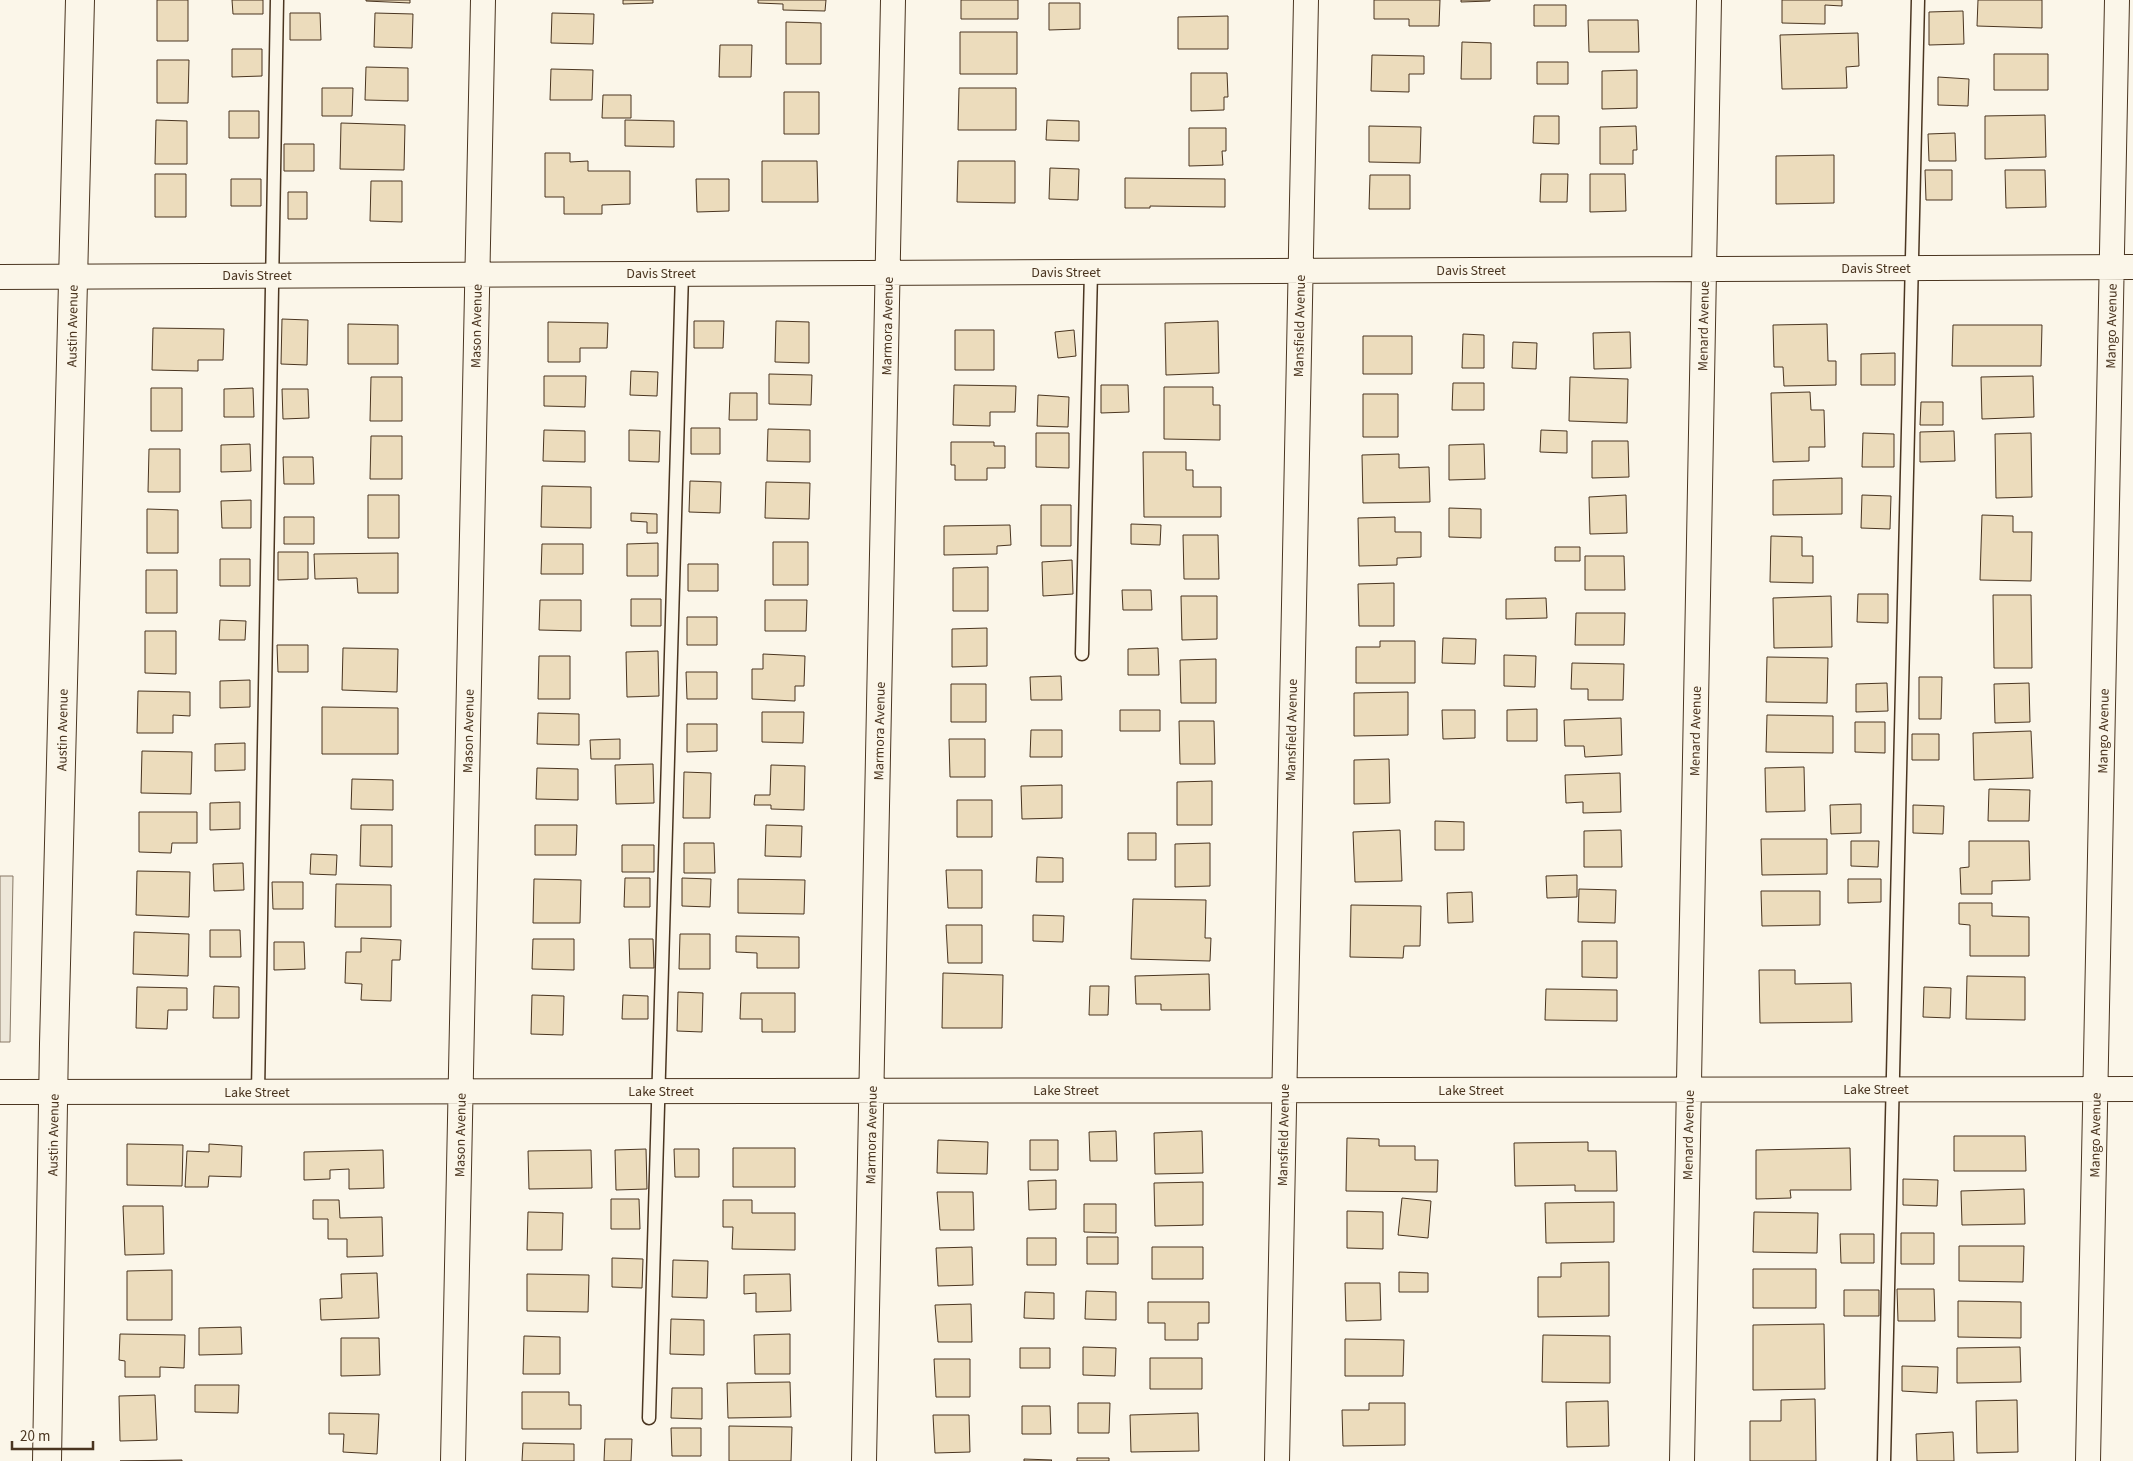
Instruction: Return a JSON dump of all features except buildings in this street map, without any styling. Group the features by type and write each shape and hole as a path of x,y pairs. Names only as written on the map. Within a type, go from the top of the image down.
{"street":[{"name":"Austin Avenue","path":"47,1461 80,0"},
{"name":"Mason Avenue","path":"453,1461 483,0"},
{"name":"Marmora Avenue","path":"864,1461 893,0"},
{"name":"Mansfield Avenue","path":"1277,1461 1306,0"},
{"name":"Menard Avenue","path":"1682,1461 1709,0"},
{"name":"Mango Avenue","path":"2088,1461 2096,1089 2123,267 2118,0"},
{"name":"Davis Street","path":"0,277 2123,267"},
{"name":"Lake Street","path":"0,1092 2133,1089"}],"lane":[{"path":"258,1092 277,0"},
{"path":"1884,1461 1918,0"},
{"path":"1082,654 1091,271"},
{"path":"650,1418 682,273"}],"shaded area":[{"path":"0,876 13,876 10,1042 0,1042"}]}
